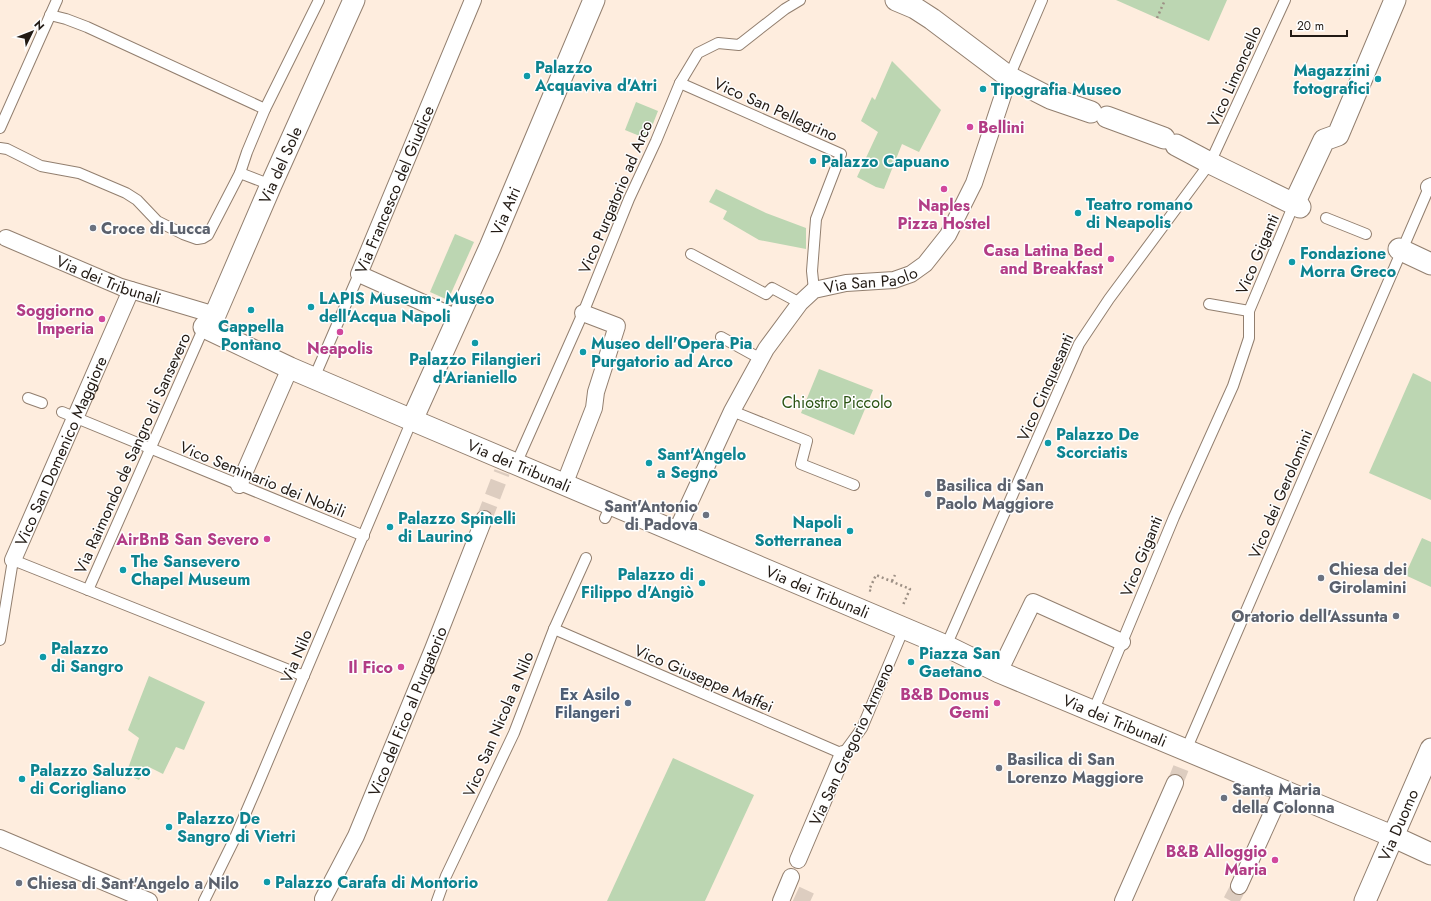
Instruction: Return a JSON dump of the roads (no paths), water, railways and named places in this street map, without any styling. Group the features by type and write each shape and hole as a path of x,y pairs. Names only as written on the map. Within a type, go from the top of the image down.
{"street":[{"name":"Via del Sole","path":"210,321 354,0"},
{"name":"Via Francesco del Giudice","path":"359,274 473,0"},
{"name":"Via Atri","path":"412,420 490,247 594,0"},
{"path":"896,0 915,8 932,19 1009,77 1050,98 1099,114 1170,141 1210,164 1297,205 1324,140 1338,135 1395,0"},
{"name":"Via San Paolo","path":"676,532 732,411 766,349 800,303 814,290 846,283 894,280 911,274 925,264 948,236 974,183 1009,77"},
{"name":"Via dei Tribunali","path":"2,237 121,287 210,321 290,368 412,420 509,466 564,485 608,511 676,532 946,646 999,672 1186,753 1392,836 1431,854"},
{"path":"1400,250 1431,264"},
{"path":"359,274 457,318"},
{"name":"Vico San Domenico Maggiore","path":"13,560 69,415 131,290"},
{"path":"564,485 594,408 596,392 617,326 583,313"},
{"path":"239,485 290,368"},
{"name":"Vico del Fico al Purgatorio","path":"323,900 362,823 484,519"},
{"path":"999,672 1033,602 1122,642"},
{"name":"Via Duomo","path":"1365,901 1431,749"},
{"name":"Via San Gregorio Armeno","path":"798,860 843,754"},
{"path":"1123,901 1174,783"},
{"path":"1239,886 1282,791"},
{"path":"0,838 149,901"}],"lane":[{"path":"0,128 57,0"},
{"path":"0,148 7,149 41,166 79,173 126,193 138,200 156,221 183,234 197,239 203,238 208,235 240,173 265,109 319,0"},
{"name":"Vico Purgatorio ad Arco","path":"509,466 583,313 628,199 656,141 680,83 698,53 718,42 739,45 800,0"},
{"path":"1009,77 1042,0"},
{"name":"Vico Limoncello","path":"1210,164 1285,0"},
{"path":"50,15 87,26 265,109"},
{"name":"Vico San Pellegrino","path":"680,83 841,154 816,219 812,271 814,290"},
{"name":"Vico Cinquesanti","path":"946,646 1079,344 1109,299 1210,164"},
{"path":"240,173 271,185"},
{"name":"Vico dei Gerolomini","path":"1186,753 1400,250 1430,186"},
{"name":"Vico Giganti","path":"1093,712 1174,517 1233,386 1249,338 1249,311 1297,205"},
{"path":"1326,218 1366,234"},
{"path":"691,254 766,294 772,288 800,303"},
{"name":"Via Francesco del Giudice","path":"314,378 359,274"},
{"path":"1209,304 1249,311"},
{"name":"Via Raimondo de Sangro di Sansevero","path":"88,590 210,321"},
{"path":"721,337 762,358"},
{"path":"28,398 42,403"},
{"path":"732,411 807,441 801,464 854,485"},
{"name":"Vico Seminario dei Nobili","path":"69,415 364,536"},
{"name":"Via Nilo","path":"204,901 237,833 412,420"},
{"name":"Vico San Nicola a Nilo","path":"436,901 446,876 514,733 554,629 586,558"},
{"path":"13,560 304,676"},
{"name":"Vico San Domenico Maggiore","path":"0,640 13,560"},
{"name":"Via San Gregorio Armeno","path":"843,754 862,728 904,628"},
{"name":"Vico Giuseppe Maffei","path":"554,629 843,754"}],"tunnel":[{"path":"484,519 502,472"},
{"path":"1175,783 1185,758"},
{"path":"1231,901 1239,886"},
{"path":"796,894 811,901"}],"place":[{"name":"Palazzo Acquaviva d'Atri","path":"527,76"},
{"name":"Magazzini fotografici","path":"1378,79"},
{"name":"Tipografia Museo","path":"983,89"},
{"name":"Bellini","path":"970,127"},
{"name":"Palazzo Capuano","path":"813,161"},
{"name":"Naples Pizza Hostel","path":"944,189"},
{"name":"Teatro romano di Neapolis","path":"1078,213"},
{"name":"Croce di Lucca","path":"93,228"},
{"name":"Casa Latina Bed and Breakfast","path":"1111,259"},
{"name":"Fondazione Morra Greco","path":"1292,262"},
{"name":"LAPIS Museum - Museo dell'Acqua Napoli","path":"311,307"},
{"name":"Cappella Pontano","path":"251,310"},
{"name":"Soggiorno Imperia","path":"102,319"},
{"name":"Neapolis","path":"340,332"},
{"name":"Palazzo Filangieri d'Arianiello","path":"475,343"},
{"name":"Museo dell'Opera Pia Purgatorio ad Arco","path":"583,352"},
{"name":"Palazzo De Scorciatis","path":"1048,443"},
{"name":"Sant'Angelo a Segno","path":"649,463"},
{"name":"Basilica di San Paolo Maggiore","path":"928,494"},
{"name":"Sant'Antonio di Padova","path":"706,515"},
{"name":"Palazzo Spinelli di Laurino","path":"390,527"},
{"name":"Napoli Sotterranea","path":"850,531"},
{"name":"AirBnB San Severo","path":"267,539"},
{"name":"The Sansevero Chapel Museum","path":"123,570"},
{"name":"Chiesa dei Girolamini","path":"1321,578"},
{"name":"Palazzo di Filippo d'Angiò","path":"702,583"},
{"name":"Oratorio dell'Assunta","path":"1396,616"},
{"name":"Palazzo di Sangro","path":"43,657"},
{"name":"Piazza San Gaetano","path":"911,662"},
{"name":"Il Fico","path":"401,667"},
{"name":"Ex Asilo Filangeri","path":"628,703"},
{"name":"B&B Domus Gemi","path":"997,703"},
{"name":"Basilica di San Lorenzo Maggiore","path":"999,768"},
{"name":"Palazzo Saluzzo di Corigliano","path":"22,779"},
{"name":"Santa Maria della Colonna","path":"1224,798"},
{"name":"Palazzo De Sangro di Vietri","path":"169,827"},
{"name":"B&B Alloggio Maria","path":"1275,860"},
{"name":"Palazzo Carafa di Montorio","path":"267,882"},
{"name":"Chiesa di Sant'Angelo a Nilo","path":"19,883"}],"park label":[{"name":"Chiostro Piccolo","path":"837,402"}]}
